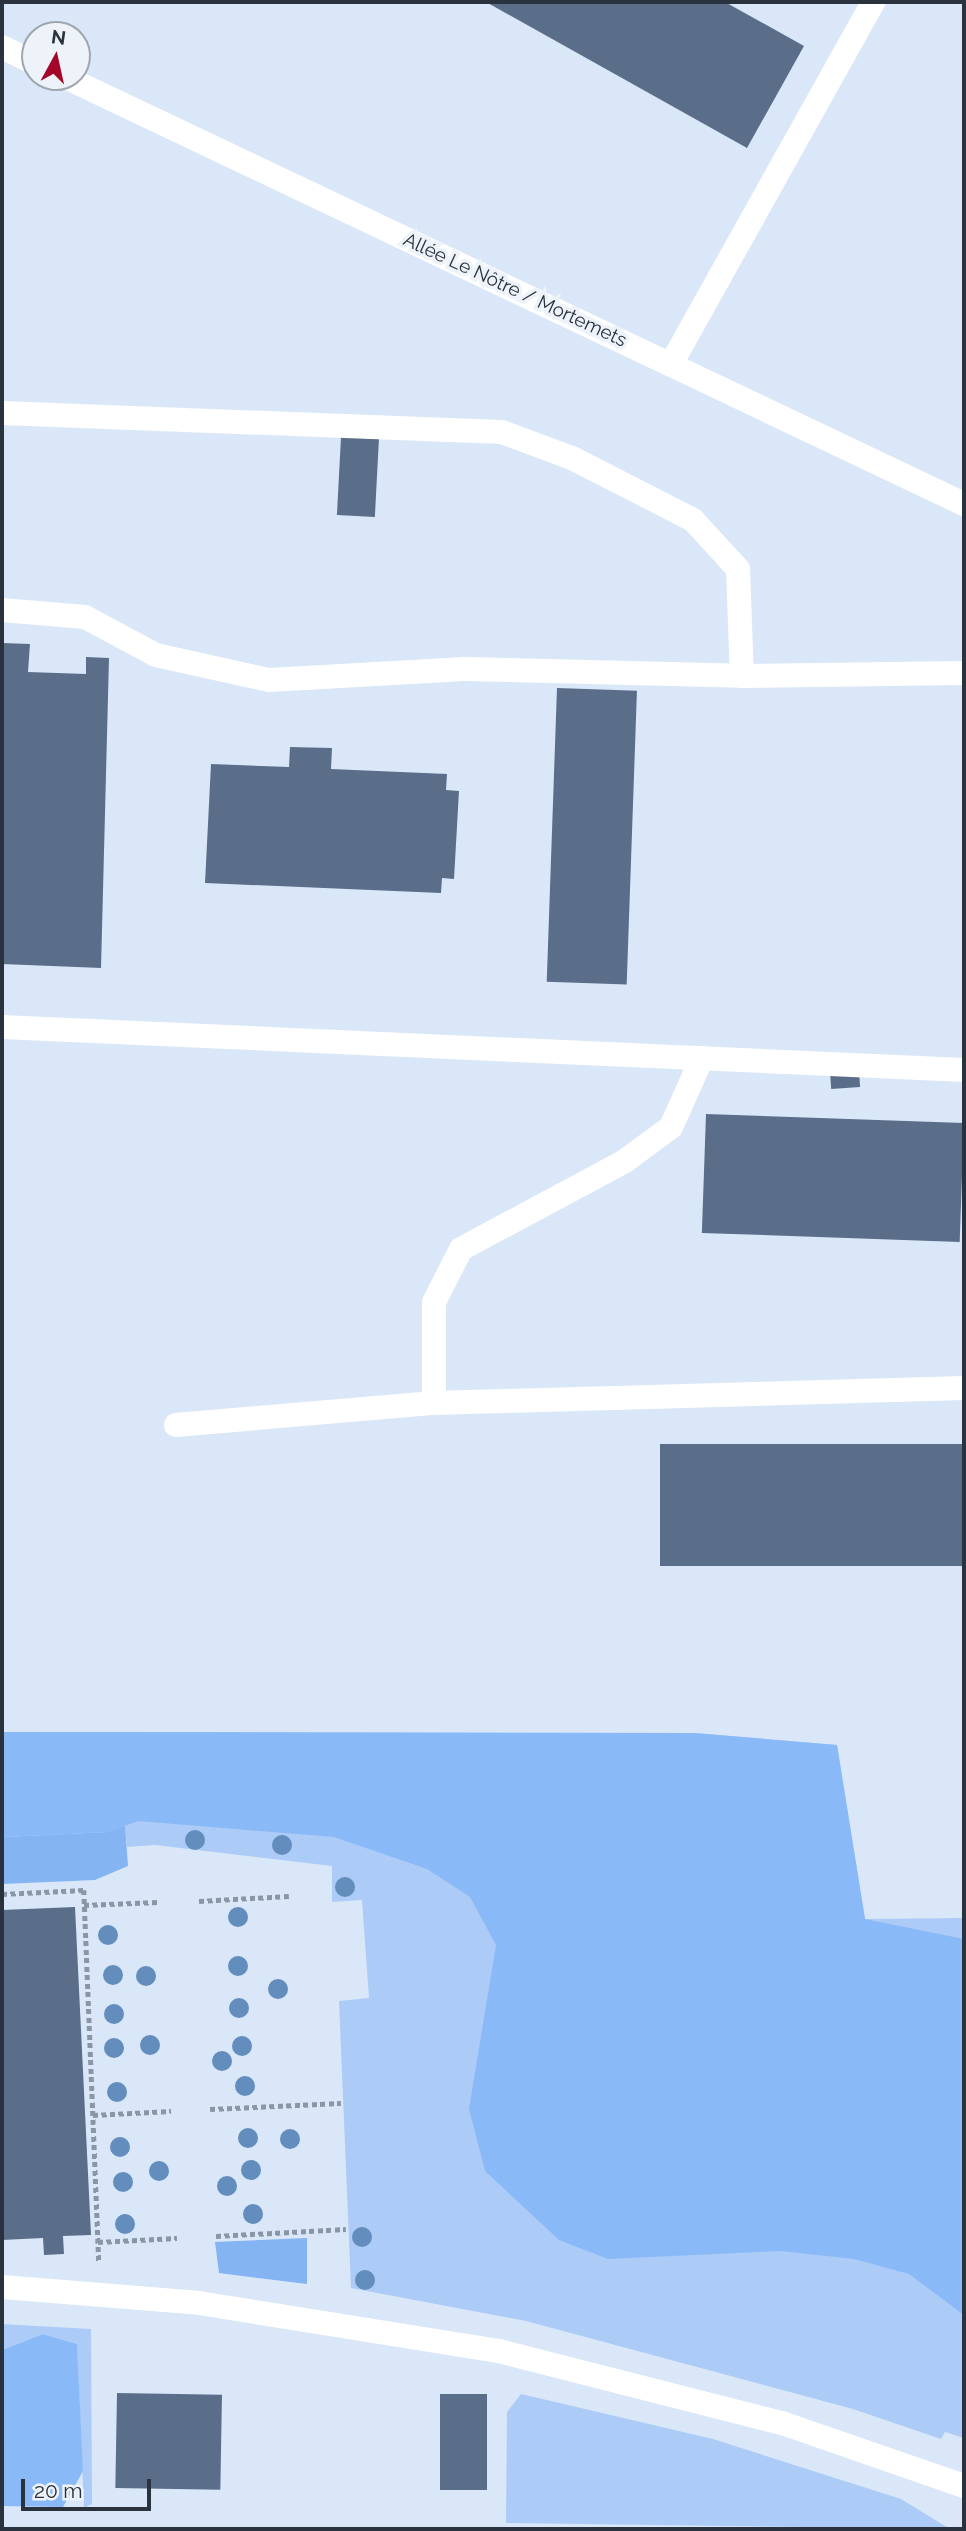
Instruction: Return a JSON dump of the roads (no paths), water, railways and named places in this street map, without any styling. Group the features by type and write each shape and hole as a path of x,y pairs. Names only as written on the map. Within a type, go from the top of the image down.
{"lane":[{"path":"671,364 873,2"},
{"path":"2,47 21,56"},
{"name":"Allée Le Nôtre / Mortemets","path":"91,89 964,504"},
{"path":"2,412 502,432 572,458 693,520 738,569 742,676"},
{"path":"2,610 85,617 156,655 269,680 465,669 742,676 964,673"},
{"path":"2,1027 964,1070"},
{"path":"434,1403 434,1302 461,1249 625,1161 671,1127 702,1058"},
{"path":"176,1425 434,1403 964,1388"},
{"path":"2,2287 199,2303 499,2351 782,2423 964,2486"}]}
